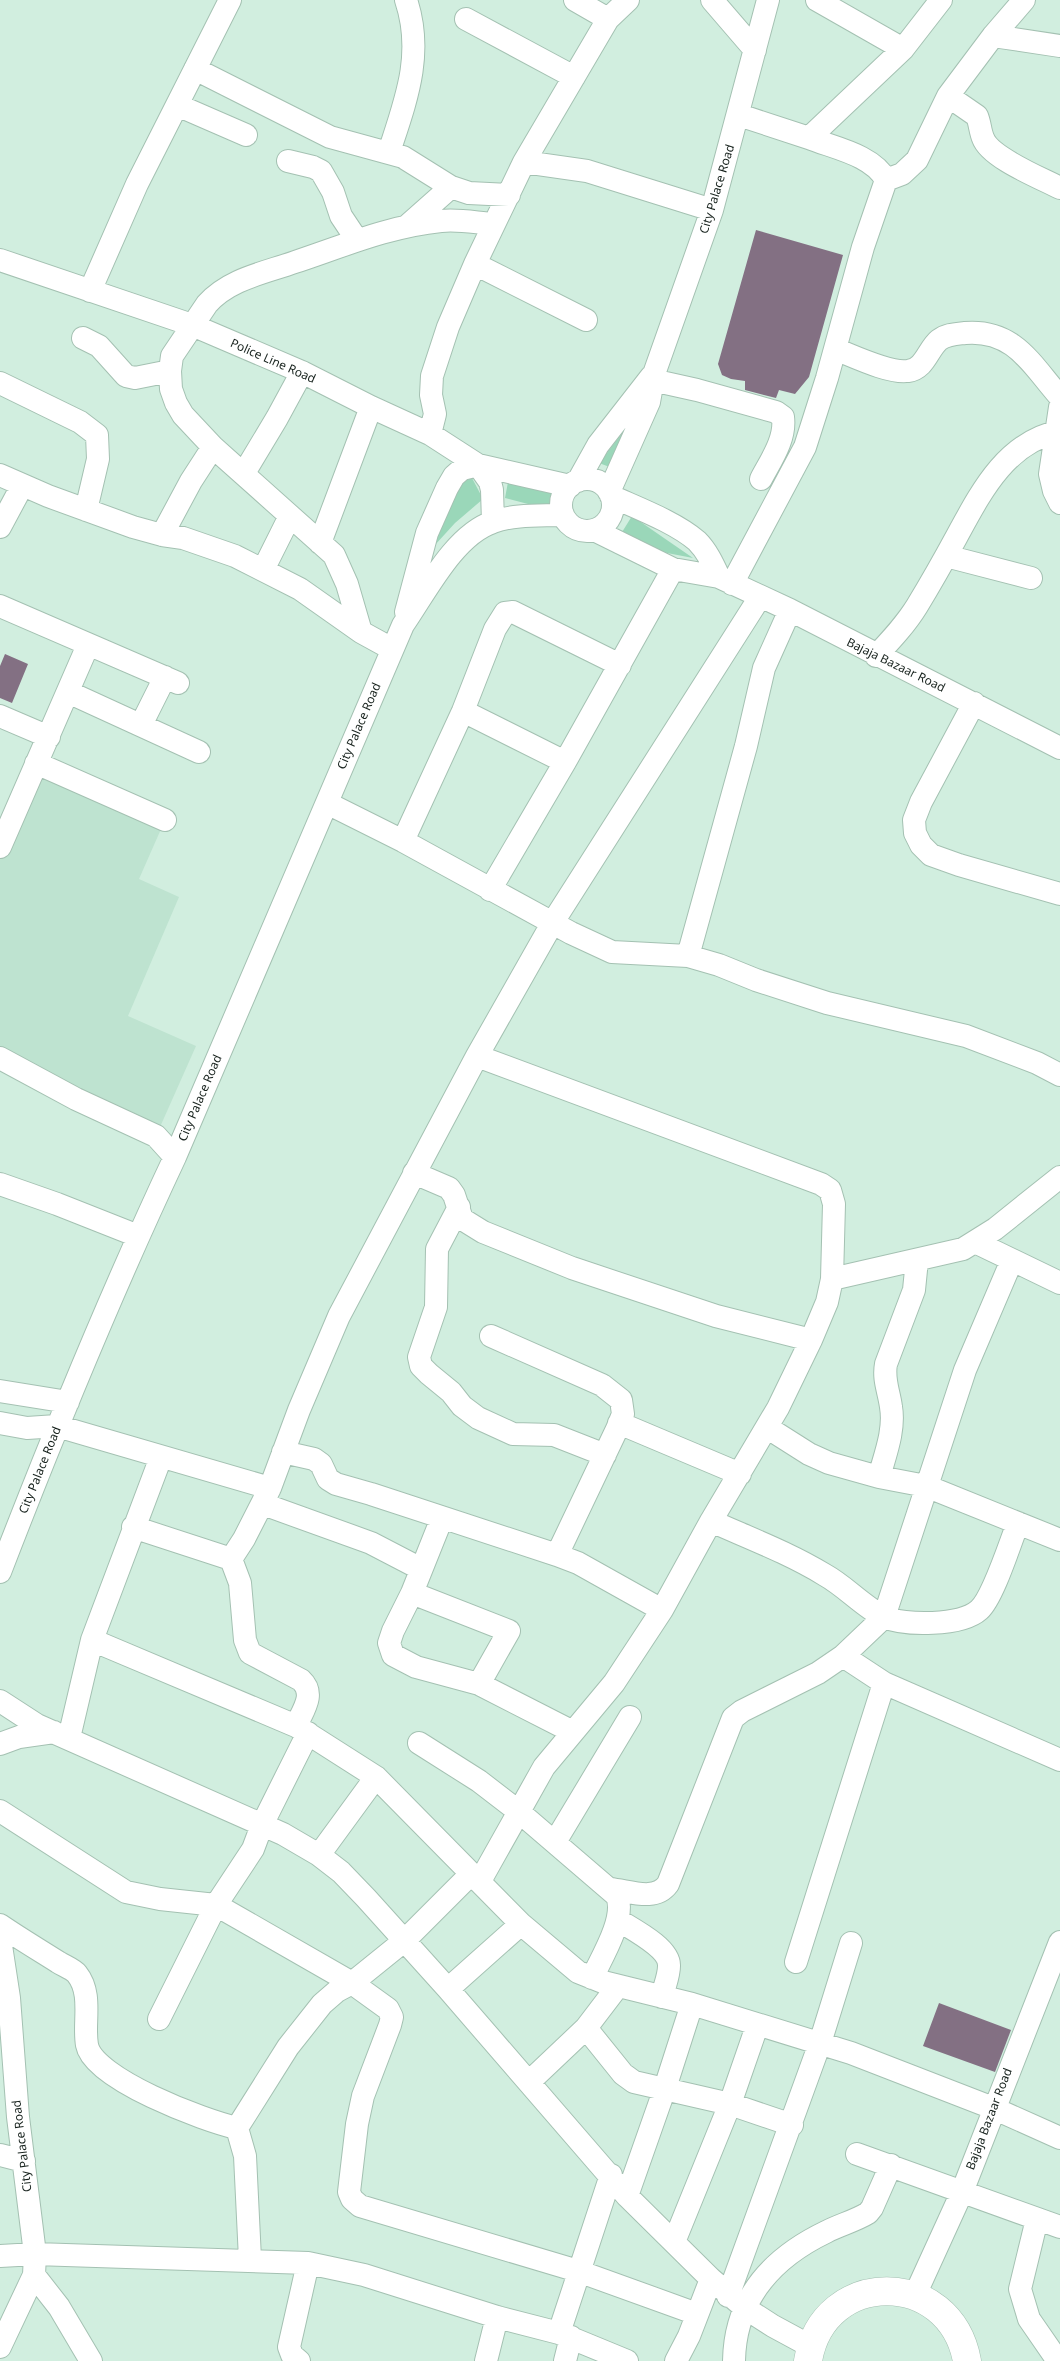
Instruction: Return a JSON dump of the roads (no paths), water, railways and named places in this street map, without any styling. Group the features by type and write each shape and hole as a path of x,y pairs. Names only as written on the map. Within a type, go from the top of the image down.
{"main road":[{"path":"809,2353 822,2323 840,2305 864,2293 890,2290 915,2295 936,2306 952,2324 964,2345 967,2361"}],"street":[{"path":"90,292 137,184 230,0"},
{"path":"389,152 403,107 414,56 413,22 406,0"},
{"path":"575,0 608,19"},
{"path":"430,434 435,414 431,395 432,376 443,341 475,264 524,162 608,19 628,0"},
{"path":"712,0 755,50"},
{"name":"City Palace Road","path":"653,377 712,210 739,115 768,0"},
{"path":"817,0 903,49"},
{"path":"810,138 903,49 941,0"},
{"path":"886,180 908,170 917,160 948,96 993,36 1024,0"},
{"path":"466,20 574,77"},
{"path":"993,36 1060,46"},
{"path":"195,69 330,136 359,146 389,152 414,163 451,187 469,192 509,195"},
{"path":"948,96 977,116 983,139 990,148 1000,156 1060,188"},
{"path":"177,105 246,135"},
{"path":"725,580 805,447 835,349 863,247 886,180 882,172 870,162 810,138 739,115"},
{"path":"288,161 313,167 321,171 330,186 341,216 357,240"},
{"path":"524,162 587,171 712,210"},
{"path":"405,228 451,187"},
{"path":"361,632 341,568 334,555 213,447 183,414 176,403 171,389 170,372 172,356 213,297 232,284 357,240 405,228 444,221 494,224"},
{"name":"Police Line Road","path":"0,260 192,325 302,372 430,434 478,465 490,482 493,522"},
{"path":"475,264 586,320"},
{"path":"835,349 888,368 906,372 920,366 938,341 946,336 979,332 990,334 1014,344 1060,397"},
{"path":"83,338 100,346 126,376 135,378 170,372"},
{"path":"244,473 302,372"},
{"path":"653,377 776,412 783,417 784,426 781,440 761,479"},
{"path":"653,377 648,402 610,494 612,512 609,520 594,530 586,532 577,529 570,525 563,514 561,503 563,495 574,483 598,445 653,377"},
{"path":"0,383 80,422 97,435 98,459 86,510"},
{"path":"320,543 371,407"},
{"path":"1060,407 1059,431 1050,474 1054,491 1060,503"},
{"path":"876,656 910,616 987,483 1021,449 1038,438 1059,431"},
{"path":"162,536 191,481 213,447"},
{"path":"478,465 574,483 590,479 598,481 610,494 677,528 696,541 725,580"},
{"name":"City Palace Road","path":"403,625 427,533 447,488 454,476 462,469 478,465"},
{"path":"0,476 86,510 162,536 183,538 235,556 300,589 361,632 392,649"},
{"path":"0,527 22,486"},
{"name":"City Palace Road","path":"0,1572 57,1426 403,625 445,563 476,530 493,522 515,517 563,514"},
{"path":"263,570 290,516"},
{"path":"594,530 673,570 725,580"},
{"path":"946,556 1031,578"},
{"path":"490,890 565,762 673,570"},
{"name":"Bajaja Bazaar Road","path":"725,580 790,610 876,656 1057,743"},
{"path":"160,2019 216,1905 253,1849 302,1730 309,1696 307,1686 301,1680 250,1653 245,1640 240,1584 232,1559 266,1496 339,1316 477,1056 553,922 760,597"},
{"path":"0,606 171,680 141,725"},
{"path":"688,956 746,746 764,668 790,610"},
{"path":"403,842 463,711 495,629 505,613 513,612 620,665"},
{"path":"1,841 49,737 88,645"},
{"path":"68,692 199,752"},
{"path":"974,703 921,802 914,820 915,833 921,845 931,855 958,865 1060,894"},
{"path":"463,711 565,762"},
{"path":"0,716 49,737"},
{"path":"36,763 165,820"},
{"path":"327,803 571,933 612,952 688,956 827,1003 966,1036 1037,1063 1060,1075"},
{"path":"250,2260 245,2156 237,2128 288,2047 306,2023 338,1991 352,1984 475,1878 544,1767 614,1683 662,1610 711,1522 768,1428 811,1340 827,1302 832,1279 834,1204 830,1190 821,1184 477,1056"},
{"path":"0,1058 76,1100 156,1136 174,1157"},
{"path":"414,1173 449,1188 459,1207 462,1219 472,1227 531,1252 716,1316 811,1340"},
{"path":"832,1279 963,1249 975,1242 1060,1177"},
{"path":"0,1184 138,1236"},
{"path":"459,1207 437,1249 436,1308 419,1358 421,1366 451,1392 462,1406 478,1418 513,1434 554,1435 605,1455"},
{"path":"975,1242 1060,1282"},
{"path":"879,1477 889,1439 891,1421 891,1408 884,1374 914,1290 917,1260"},
{"path":"610,1889 654,1895 662,1891 668,1884 733,1718 753,1705 803,1682 843,1656 884,1617 964,1370 1012,1260"},
{"path":"491,1336 585,1377 612,1391 621,1400 622,1414 619,1423 557,1555"},
{"path":"0,1391 68,1402"},
{"path":"0,1423 27,1428 57,1426 161,1457 266,1496 371,1543 421,1569"},
{"path":"619,1423 740,1474"},
{"path":"768,1428 809,1454 829,1463 879,1477 926,1486 1060,1540"},
{"path":"283,1452 314,1459 321,1464 328,1478 336,1484 578,1563 662,1610"},
{"path":"53,1732 92,1640 161,1457"},
{"path":"442,1518 412,1593 393,1631 389,1643 393,1655 416,1667 479,1684 573,1732"},
{"path":"711,1522 795,1558 826,1575 884,1617 922,1622 950,1622 968,1618 980,1610 988,1598 1018,1523"},
{"path":"133,1528 232,1559"},
{"path":"412,1593 509,1631 479,1684"},
{"path":"92,1640 302,1730 376,1777 522,1924 565,1962 592,1978 692,2004 757,2026 820,2043 993,2108 1060,2138"},
{"path":"843,1656 884,1683 1060,1760"},
{"path":"796,1962 884,1683"},
{"path":"0,1702 53,1732 262,1824 318,1856 340,1872 448,1989 628,2196 736,2302 773,2326 809,2353"},
{"path":"555,1842 630,1717"},
{"path":"0,1719 53,1732"},
{"path":"0,1744 19,1737 53,1732"},
{"path":"419,1744 479,1781 518,1811 610,1889 620,1904 618,1920 592,1978"},
{"path":"318,1856 376,1777"},
{"path":"0,1811 126,1892 160,1899 216,1905 352,1984 388,2009 392,2017 363,2096 350,2180 349,2192 352,2199 371,2210 578,2271 696,2314"},
{"path":"618,1920 667,1955 669,1966 662,1997"},
{"path":"448,1989 522,1924"},
{"path":"0,1926 77,1974 86,1998 87,2048 94,2060 133,2086 164,2101 206,2120 237,2128"},
{"name":"City Palace Road","path":"0,1939 10,1998 9,2113 24,2161 34,2265"},
{"name":"Bajaja Bazaar Road","path":"915,2295 962,2192 993,2108 1060,1942"},
{"path":"734,2361 736,2302 851,1943"},
{"path":"530,2082 586,2028 618,1986"},
{"path":"628,2196 666,2088 692,2004"},
{"path":"674,2242 730,2104 757,2026"},
{"path":"586,2028 623,2074 634,2082 730,2104 792,2125"},
{"path":"857,2154 1060,2227"},
{"path":"0,2155 24,2161"},
{"path":"736,2302 757,2285 776,2263 796,2248 823,2233 868,2213 892,2165"},
{"path":"565,2361 565,2335 578,2271 611,2175"},
{"path":"1037,2219 1020,2289 1028,2319 1058,2361"},
{"path":"0,2256 34,2265 250,2260 308,2263 364,2275 497,2317 565,2335 627,2361"},
{"path":"298,2361 292,2355 289,2347 308,2263"},
{"path":"0,2347 34,2265"},
{"path":"34,2265 91,2361"},
{"path":"676,2361 689,2336 711,2279"},
{"path":"486,2361 497,2317"},
{"path":"689,2336 692,2361"}]}
